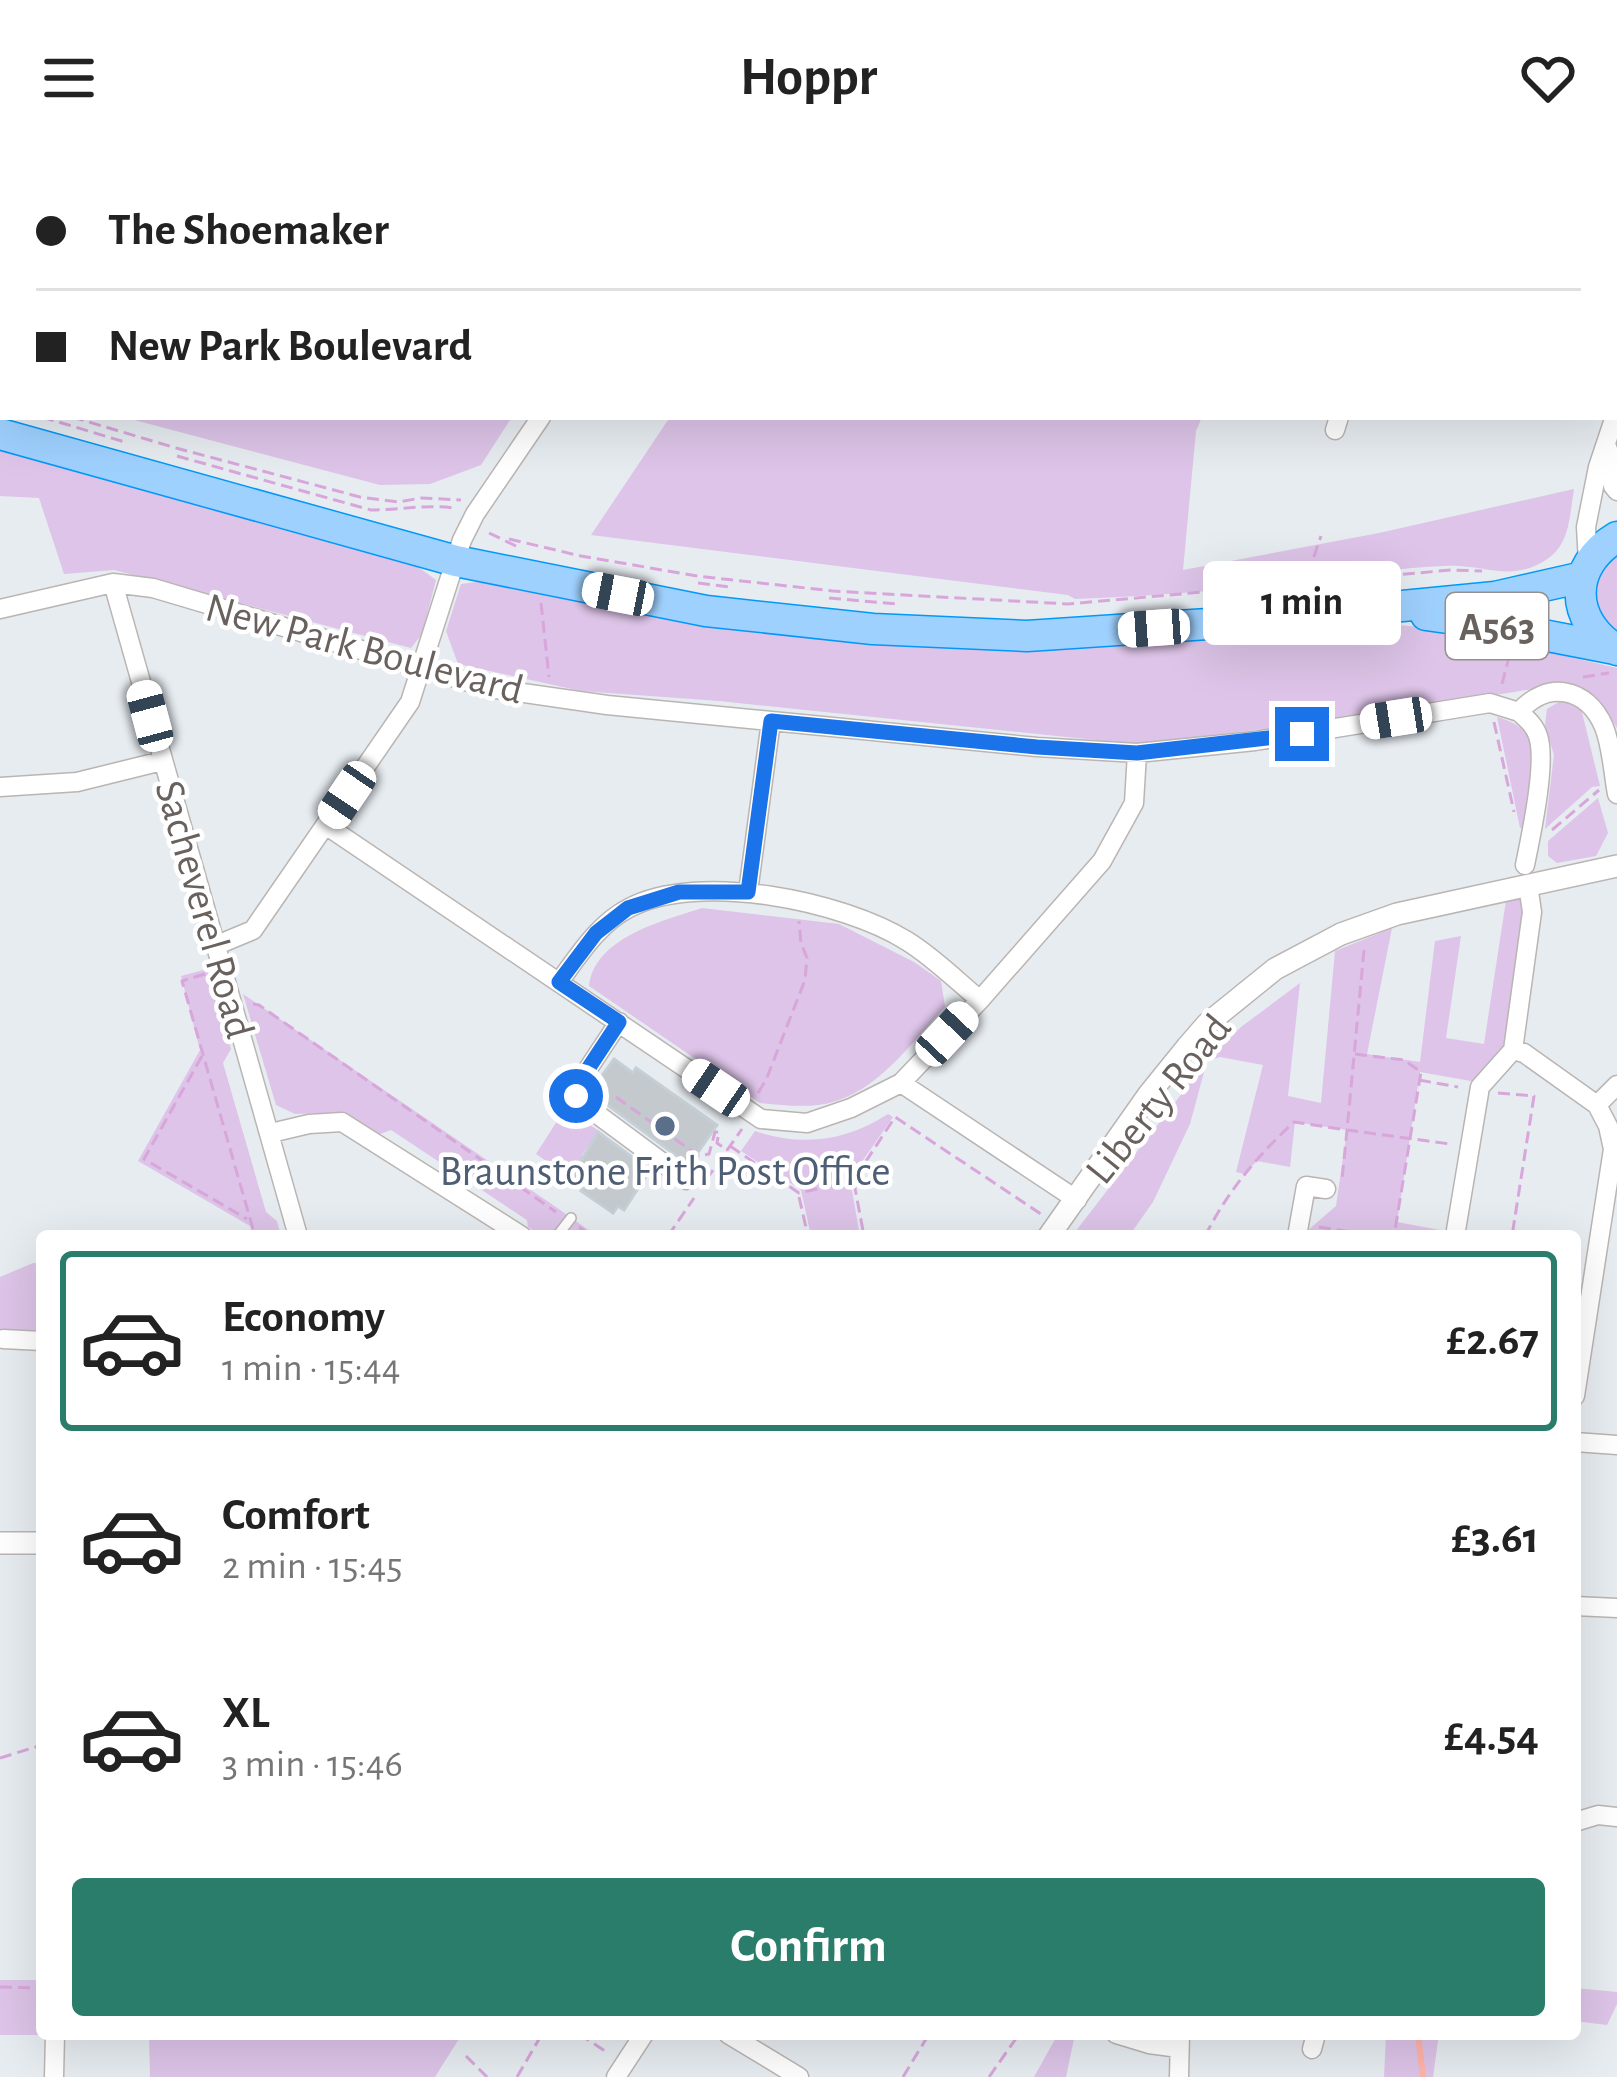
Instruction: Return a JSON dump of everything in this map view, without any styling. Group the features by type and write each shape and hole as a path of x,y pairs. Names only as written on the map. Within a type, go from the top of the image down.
{"highway":[{"name":"A563","path":"0,434 456,561 532,565 706,611 873,629 1027,636 1378,609 1495,597 1585,570"},
{"path":"1616,650 1590,627 1580,594 1585,570 1599,549 1617,537"},
{"name":"A563","path":"1378,609 1476,622 1616,650"}],"street":[{"path":"217,945 253,930 410,702 456,561 478,510 540,420"},
{"path":"1585,570 1586,527 1598,466 1614,420"},
{"path":"1608,445 1617,490"},
{"name":"New Park Boulevard","path":"0,609 113,583 153,588 489,688 1037,747 1137,753 1255,741 1490,703 1520,712"},
{"name":"Sacheverel Road","path":"113,583 296,1230"},
{"path":"1456,1230 1479,1090 1513,1050 1532,912 1527,868 1541,758 1538,736 1520,712 1540,694 1560,690 1587,701 1604,727 1616,790"},
{"path":"748,892 771,721"},
{"path":"326,826 761,1119 807,1123 901,1083 980,1000 1102,861 1134,802 1137,753"},
{"path":"0,787 77,782 162,761"},
{"name":"Liberty Road","path":"1054,1230 1149,1094 1207,1024 1275,969 1341,934 1527,868 1617,866"},
{"path":"559,982 596,933 628,908 679,892 748,892 861,917 909,942 980,1000"},
{"path":"619,1022 576,1087 578,1100 686,1180"},
{"path":"1513,1050 1597,1105 1608,1126 1613,1149 1581,1358"},
{"path":"901,1083 1077,1200"},
{"path":"1597,1105 1617,1085"},
{"path":"271,1132 341,1122 512,1230"},
{"path":"1298,1229 1306,1186 1326,1189"},
{"path":"1594,1277 1617,1280"},
{"path":"3,1339 36,1341"},
{"path":"1581,1442 1617,1445"},
{"path":"0,1543 36,1543"},
{"path":"1581,1606 1617,1608"},
{"path":"1581,1820 1617,1816"},
{"path":"54,2077 55,2040"},
{"path":"620,2070 640,2040"},
{"path":"752,2040 799,2077"},
{"path":"1128,2040 1179,2041 1179,2077"}],"lane":[{"path":"562,1230 570,1219"}],"path":[{"path":"52,420 128,442"},
{"path":"82,420 360,497 398,502 445,498 478,510 488,532 501,537 698,576 833,591 1100,604 1451,570 1482,571 1485,576 1463,578"},
{"path":"172,455 371,510 430,506 478,510"},
{"path":"1301,593 1321,536"},
{"path":"501,537 532,565 526,597 541,599 551,697"},
{"path":"557,558 580,563"},
{"path":"687,582 729,587"},
{"path":"813,597 898,604"},
{"path":"1560,690 1566,682 1587,676 1617,674"},
{"path":"1490,703 1527,868"},
{"path":"1527,868 1544,836 1595,791 1616,790"},
{"path":"672,1230 729,1148 766,1080 805,980 801,904"},
{"path":"1326,1189 1341,1192 1364,952 1359,927"},
{"path":"224,968 182,981 253,1230"},
{"path":"233,1001 259,1005 584,1230"},
{"path":"203,1054 144,1159 250,1221"},
{"path":"1354,1054 1404,1060 1420,1072 1395,1230"},
{"path":"1419,1080 1534,1096 1513,1230"},
{"path":"616,1096 696,1155 709,1154 715,1132 719,1132 717,1143 799,1193 854,1181"},
{"path":"863,1230 854,1181 895,1117 1052,1230"},
{"path":"1208,1230 1225,1197 1294,1122 1469,1147"},
{"path":"799,1193 807,1230"},
{"path":"0,1758 36,1747"},
{"path":"0,1987 36,1988"},
{"path":"517,2077 539,2040"},
{"path":"586,2040 620,2070"},
{"path":"902,2077 924,2040"},
{"path":"989,2077 1015,2040"},
{"path":"466,2056 488,2077"}],"shaded area":[{"path":"134,420 510,420 481,465 430,484 380,485"},
{"path":"668,420 1201,420 1183,570 1574,489 1568,526 1557,551 1523,570 1424,567 1075,599 591,535"},
{"path":"0,444 410,561 436,580 422,634 411,648 114,570 64,574 39,498 0,496"},
{"path":"1617,551 1617,635 1597,612 1594,581"},
{"path":"483,581 901,639 1113,645 1368,622 1459,631 1617,668 1617,728 1592,694 1551,686 1348,719 1135,744 581,691 458,664 446,631 461,584"},
{"path":"1562,700 1581,708 1600,786 1592,787 1545,829 1554,755 1545,725 1547,709"},
{"path":"1497,717 1518,726 1532,742 1526,828 1520,828"},
{"path":"1598,798 1608,833 1596,856 1557,863 1548,856 1548,841"},
{"path":"1528,885 1513,1050 1482,1083 1420,1072 1397,1222 1440,1230 1308,1230 1336,1206 1347,1130 1295,1122 1290,1167 1257,1161 1244,1174 1236,1172 1263,1065 1220,1057 1207,1061 1241,1027 1300,983 1288,1096 1321,1103 1335,951 1392,928 1367,1054 1420,1062 1435,941 1461,936 1446,1038 1484,1044 1507,894"},
{"path":"702,908 839,924 941,981 945,1007 889,1068 856,1092 818,1105 760,1103 589,986 594,969 617,943 651,925"},
{"path":"207,969 231,1049 223,1063 266,1212 279,1230 251,1230 138,1161 200,1050 181,976"},
{"path":"243,994 588,1230 533,1230 527,1220 391,1130 380,1134 356,1120 330,1113 295,1114 276,1105"},
{"path":"1207,1061 1190,1124 1153,1202 1133,1230 1077,1230"},
{"path":"572,1113 602,1133 593,1139 571,1178 536,1154 559,1118"},
{"path":"888,1114 893,1117 850,1179 859,1230 810,1230 801,1190 741,1151 755,1131 790,1139 824,1139"},
{"path":"36,1263 36,1341 4,1339 0,1349 0,1277"},
{"path":"0,1980 36,1980 36,2035 0,2035"},
{"path":"1581,1989 1617,1992 1607,2025 1581,2022"},
{"path":"149,2040 458,2040 435,2077 150,2077"},
{"path":"1055,2040 1074,2040 1066,2077 1034,2077"},
{"path":"1386,2040 1438,2040 1433,2077 1384,2077"}],"building":[{"path":"614,1059 633,1073 636,1068 717,1125 689,1165 590,1092"},
{"path":"598,1132 650,1170 624,1210 618,1206 613,1213 571,1178"}],"waterway":[{"path":"1419,2040 1423,2077"}],"place":[{"name":"Braunstone Frith Post Office","path":"665,1126"}],"route":[{"path":"576,1096 576,1087 619,1022 559,982 596,933 628,908 679,892 748,892 771,721 1137,753 1302,734"}]}
